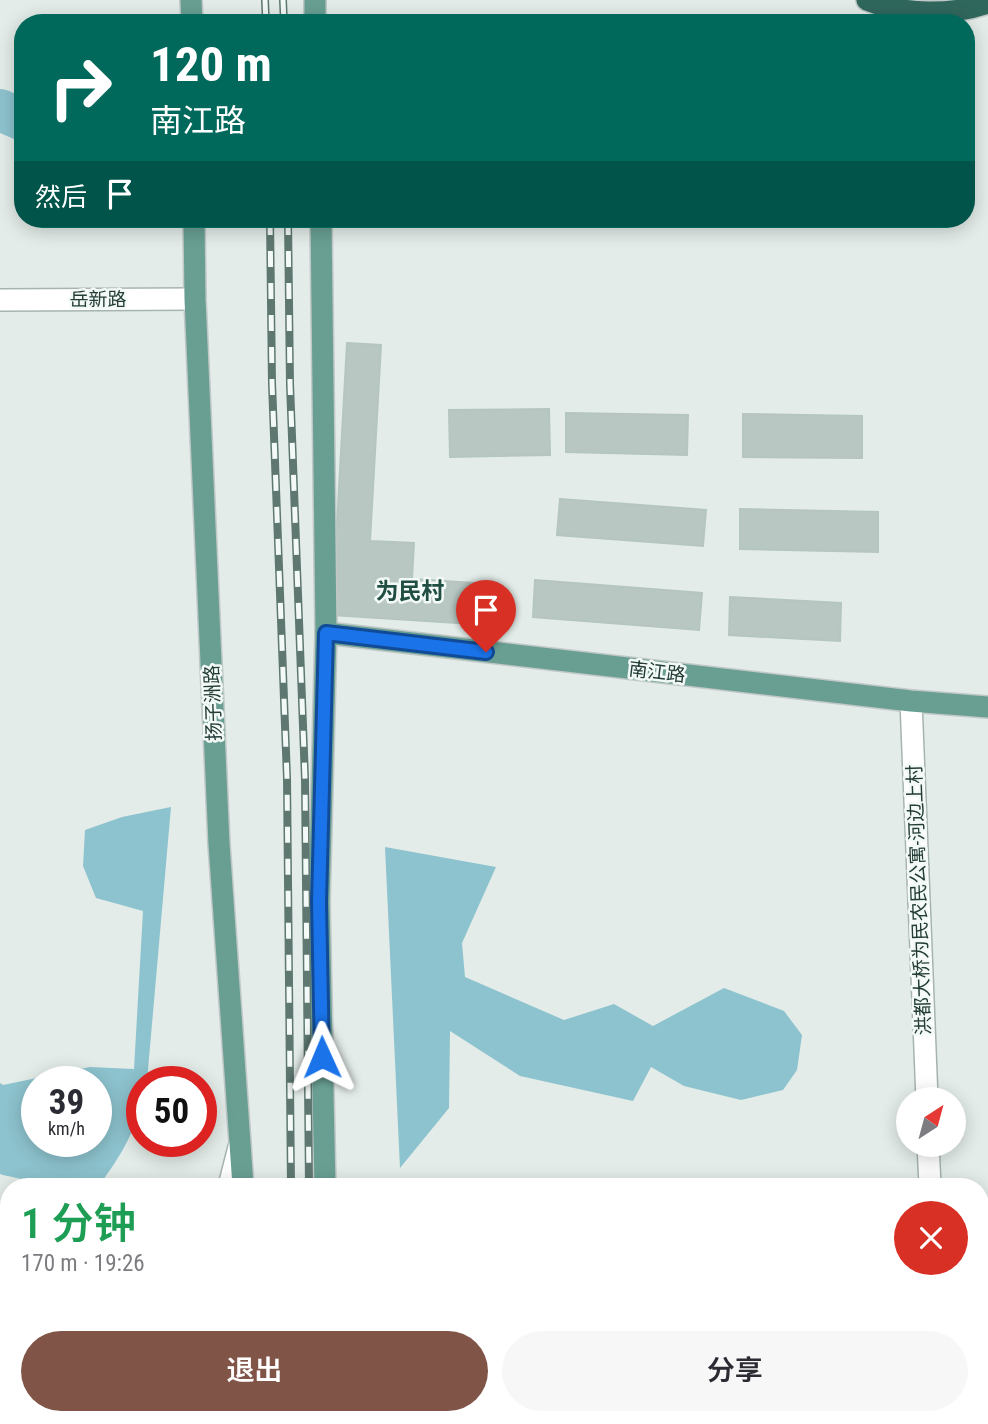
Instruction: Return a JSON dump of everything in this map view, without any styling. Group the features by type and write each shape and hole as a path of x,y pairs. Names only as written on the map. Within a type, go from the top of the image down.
{"highway":[{"path":"867,0 923,12 971,9 988,3"}],"main road":[{"name":"扬子洲路","path":"194,228 219,844 243,1178"},
{"path":"321,228 326,633 319,902 325,1178"},
{"name":"南江路","path":"326,633 911,701 988,707"}],"street":[{"name":"岳新路","path":"0,300 195,299"},
{"name":"洪都大桥为民农民公寓-河边上村","path":"911,701 927,1087"},
{"path":"231,1178 241,1138"},
{"path":"929,1157 930,1178"}],"water":[{"path":"171,807 148,1066 134,1066 143,911 96,898 83,866 85,830 122,817"},
{"path":"385,847 496,867 462,943 465,977 564,1020 614,1004 653,1026 724,988 784,1011 802,1035 797,1070 783,1090 741,1100 684,1086 651,1067 633,1101 520,1076 450,1031 449,1108 400,1168"},
{"path":"112,1068 126,1069 126,1144 104,1178 18,1178 0,1174 0,1083 3,1085 21,1081 21,1157 112,1157"}],"building":[{"path":"347,343 381,345 370,541 414,543 412,579 490,584 488,625 332,615"},
{"path":"549,409 550,455 450,457 449,410"},
{"path":"566,413 688,415 687,455 566,452"},
{"path":"743,414 862,416 862,458 743,457"},
{"path":"560,499 706,510 703,546 557,535"},
{"path":"740,509 878,512 878,552 740,549"},
{"path":"535,580 702,593 699,630 533,617"},
{"path":"730,597 841,603 840,641 729,635"}],"waterway":[{"path":"0,110 14,116"}],"railway":[{"path":"265,0 266,14"},
{"path":"283,0 284,14"},
{"path":"270,228 272,383 287,778 291,1178"},
{"path":"288,228 290,384 305,779 309,1178"}],"district":[{"name":"为民村","path":"410,591"}],"route":[{"path":"322,1057 319,902 326,633 486,652"}]}
